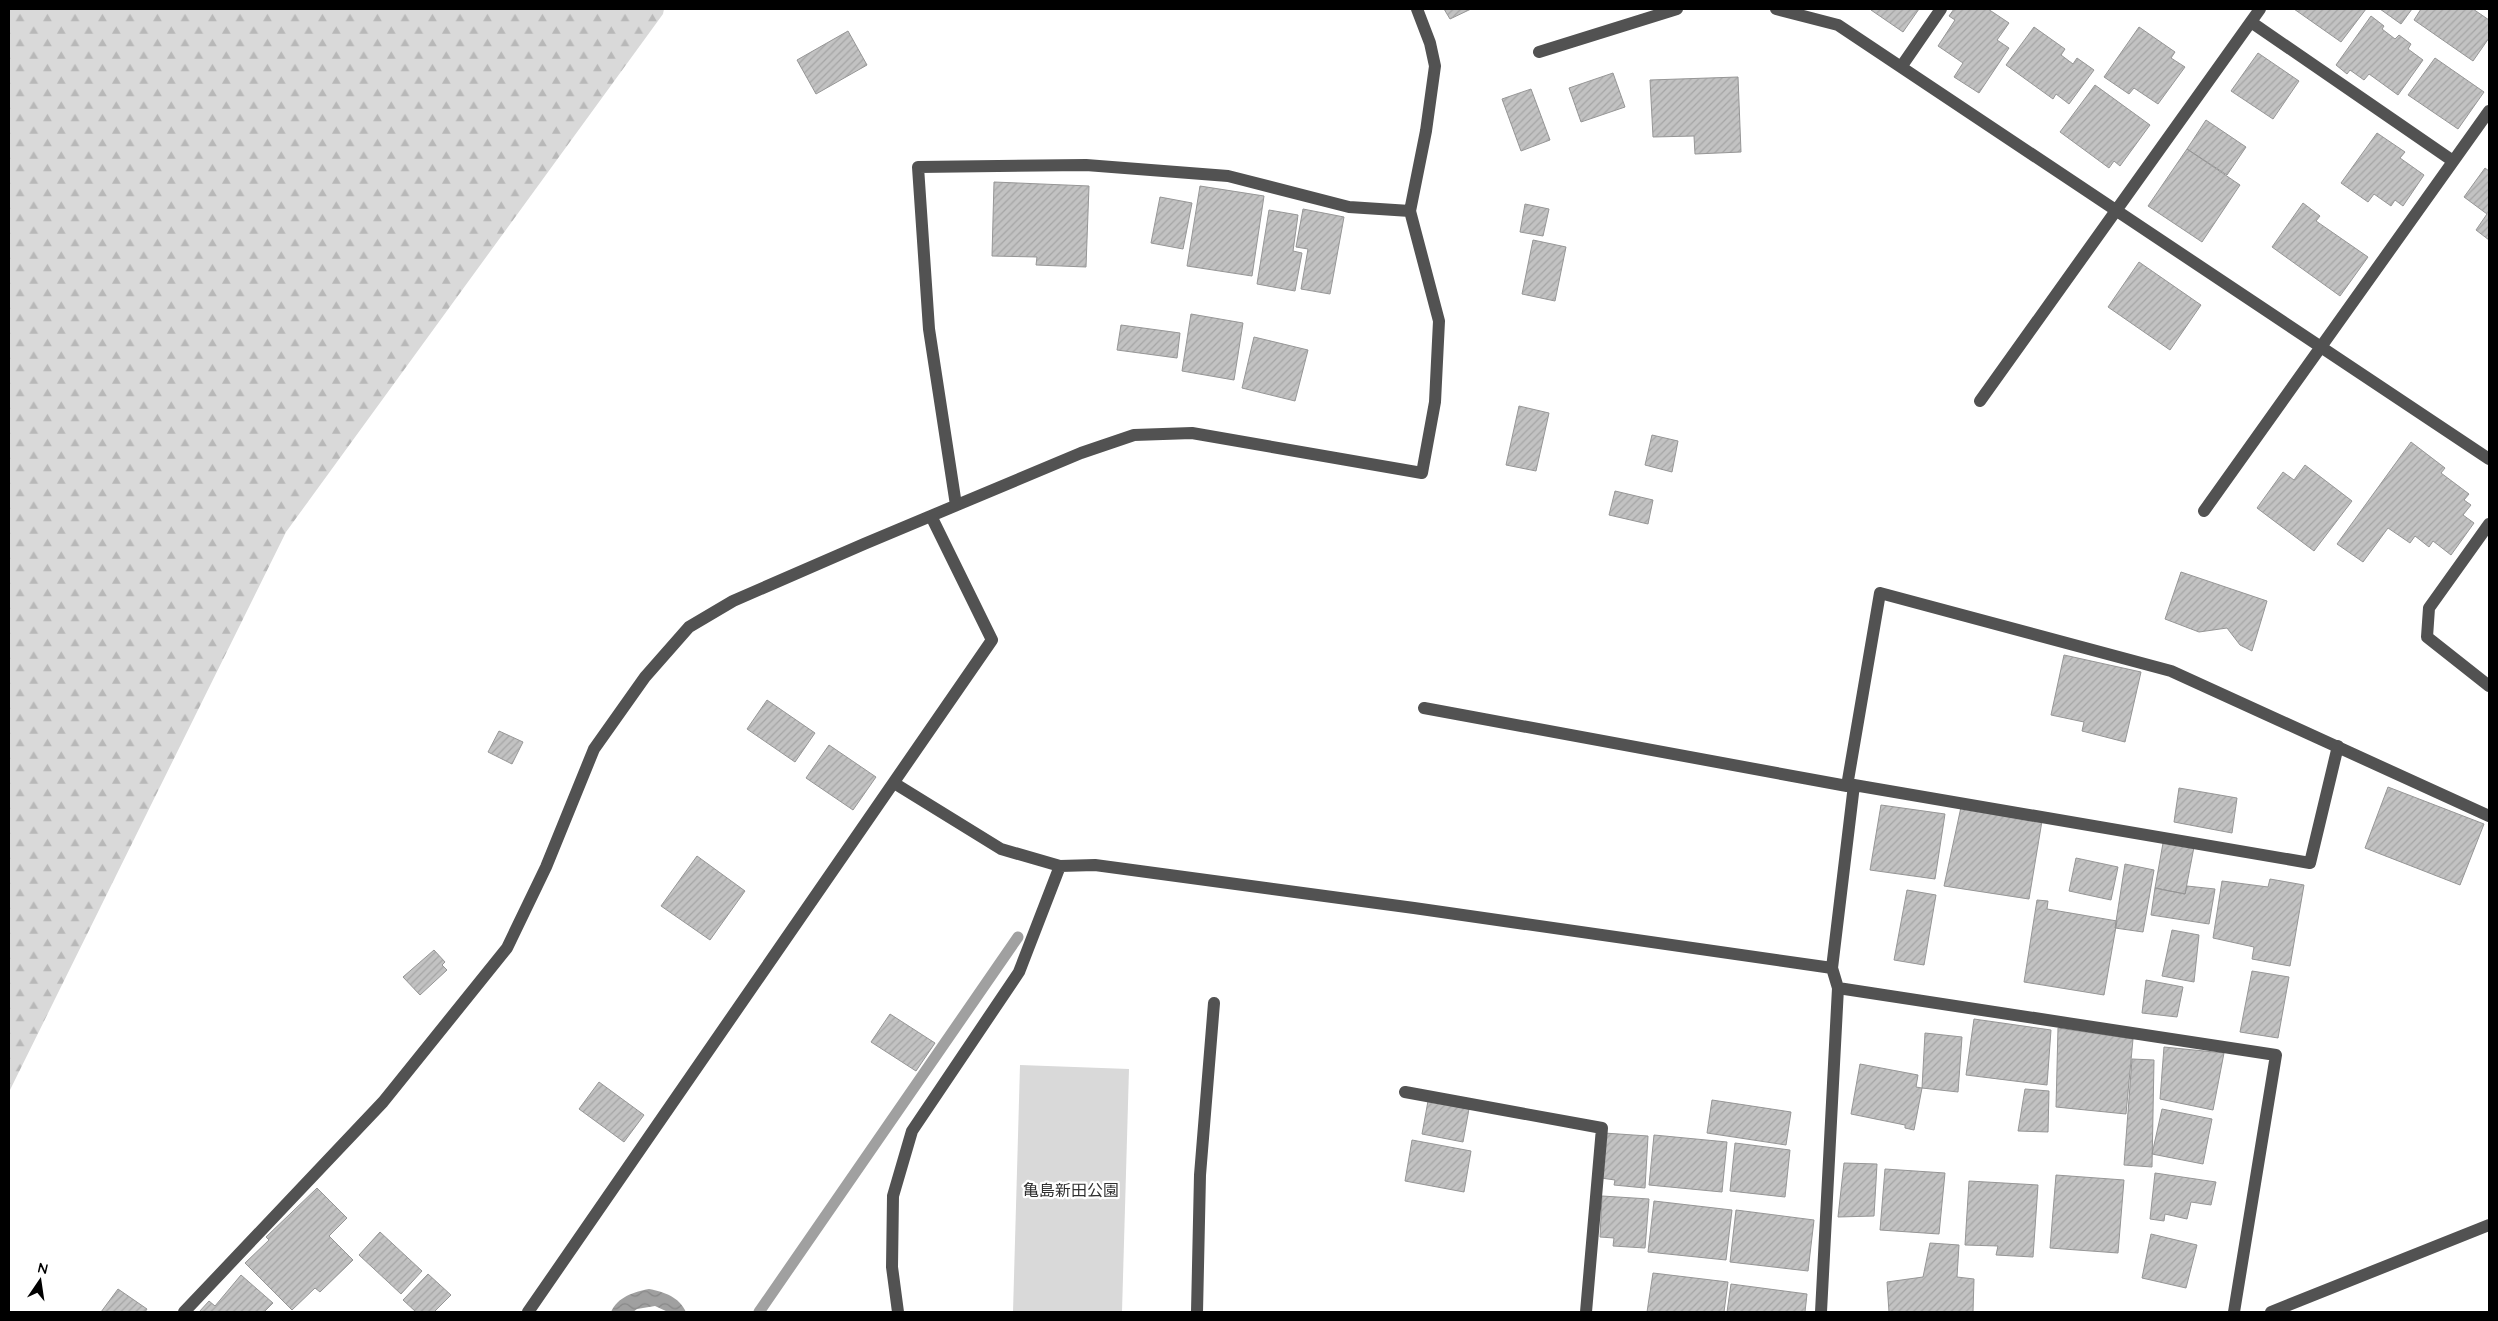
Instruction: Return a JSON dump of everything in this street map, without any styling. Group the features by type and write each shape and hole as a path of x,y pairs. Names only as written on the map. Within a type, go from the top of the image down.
{"street":[{"path":"184,1312 383,1102 507,948 546,867 594,750 644,677 689,627 733,601 1081,453 1134,435 1192,433 1422,473 1435,402 1439,321 1410,211 1426,131 1435,66 1430,43 1417,9"},
{"path":"1539,52 1677,9"},
{"path":"1776,9 1838,25 2489,459"},
{"path":"1901,66 1941,9"},
{"path":"1980,401 2260,9"},
{"path":"2251,22 2453,161"},
{"path":"2204,511 2489,111"},
{"path":"956,505 929,330 918,167 1086,165 1218,175 1349,207 1410,211"},
{"path":"528,1312 992,640 931,516"},
{"path":"2489,524 2429,608 2427,637 2489,686"},
{"path":"1821,1312 1838,988 1832,968 1850,785 1880,593 2171,671 2489,816"},
{"path":"1424,708 1850,785 2310,863 2338,746"},
{"path":"894,783 1001,849 1060,866 1094,865 1414,908 1832,968"},
{"path":"898,1312 892,1267 893,1196 912,1131 1019,972 1060,866"},
{"path":"1838,988 2276,1055 2234,1312"},
{"path":"1197,1312 1200,1175 1214,1003"},
{"path":"1405,1092 1602,1128 1586,1312"},
{"path":"2271,1312 2489,1225"}],"green space":[{"path":"9,9 664,9 663,14 286,532 9,1092"},
{"name":"亀島新田公園","path":"1020,1065 1129,1069 1122,1312 1013,1312"}],"water":[{"path":"649,1289 671,1296 680,1302 686,1312 668,1312 655,1306 637,1309 633,1312 611,1312 622,1299"}],"building":[{"path":"1444,9 1471,9 1450,19"},
{"path":"1919,9 1903,32 1871,10"},
{"path":"1954,9 1988,9 2009,23 1997,40 2009,48 1979,93 1954,77 1963,63 1938,46 1955,20 1949,16"},
{"path":"2294,9 2366,9 2341,42"},
{"path":"2380,9 2412,9 2401,24"},
{"path":"2421,9 2473,9 2489,20 2489,38 2473,61 2414,20"},
{"path":"2371,16 2384,26 2382,29 2395,39 2399,35 2411,44 2408,49 2423,60 2398,95 2369,74 2364,80 2350,70 2347,74 2336,65"},
{"path":"2034,27 2065,49 2061,55 2073,64 2077,58 2094,70 2069,104 2056,94 2053,99 2006,65"},
{"path":"2139,27 2175,52 2171,58 2185,67 2158,104 2134,88 2129,94 2104,77"},
{"path":"848,31 867,65 816,94 797,60"},
{"path":"2258,53 2299,81 2273,119 2231,91"},
{"path":"2435,58 2484,92 2458,129 2408,95"},
{"path":"1613,73 1625,107 1581,122 1569,88"},
{"path":"1738,77 1741,152 1695,154 1694,136 1653,137 1650,80"},
{"path":"2095,85 2150,125 2120,166 2114,161 2109,168 2060,132"},
{"path":"1531,89 1550,140 1521,151 1502,99"},
{"path":"2206,120 2246,147 2227,175 2187,149"},
{"path":"2377,133 2405,152 2400,158 2424,175 2403,206 2395,200 2391,206 2374,194 2368,202 2341,183"},
{"path":"2187,149 2240,185 2202,242 2148,206"},
{"path":"2485,168 2489,171 2489,240 2476,230 2487,214 2464,197"},
{"path":"994,182 1089,186 1086,267 1036,265 1037,257 992,256"},
{"path":"1200,186 1264,196 1252,276 1187,266"},
{"path":"1160,197 1192,203 1183,249 1151,243"},
{"path":"2303,203 2320,216 2316,221 2368,257 2340,296 2272,247"},
{"path":"1525,204 1549,209 1543,236 1520,232"},
{"path":"1303,209 1344,217 1330,294 1301,289 1308,249 1296,247"},
{"path":"1269,210 1298,215 1293,251 1302,253 1295,291 1257,284"},
{"path":"1533,240 1566,247 1555,301 1522,294"},
{"path":"2139,262 2201,305 2170,350 2108,307"},
{"path":"1191,314 1243,323 1234,380 1182,371"},
{"path":"1121,325 1180,333 1177,358 1117,350"},
{"path":"1254,337 1308,350 1295,401 1242,388"},
{"path":"1519,406 1549,413 1536,471 1506,465"},
{"path":"1652,435 1678,441 1672,472 1645,465"},
{"path":"2411,442 2445,468 2441,473 2469,494 2464,500 2471,505 2463,515 2474,523 2451,555 2433,541 2429,547 2415,536 2410,543 2388,528 2363,562 2337,544"},
{"path":"2305,465 2352,501 2314,551 2257,508 2283,472 2294,480"},
{"path":"1615,491 1653,500 1648,524 1609,515"},
{"path":"2181,572 2267,601 2252,651 2240,645 2227,628 2199,632 2165,619"},
{"path":"2064,655 2141,672 2125,742 2082,731 2084,722 2051,715"},
{"path":"767,700 815,733 795,762 747,729"},
{"path":"499,731 523,742 512,764 488,752"},
{"path":"829,745 876,777 853,810 806,778"},
{"path":"2388,787 2484,824 2460,885 2365,848"},
{"path":"2179,788 2237,798 2232,833 2174,822"},
{"path":"1881,805 1945,814 1935,879 1870,870"},
{"path":"1961,807 2042,821 2029,899 1944,886"},
{"path":"2163,843 2194,847 2185,894 2155,888"},
{"path":"697,856 745,891 710,940 661,906"},
{"path":"2076,858 2118,867 2111,900 2069,891"},
{"path":"2125,864 2154,870 2143,932 2115,928"},
{"path":"2270,879 2304,885 2290,966 2252,959 2254,947 2213,938 2222,881 2268,887"},
{"path":"2187,886 2215,889 2209,924 2151,915 2155,888 2185,894"},
{"path":"1907,890 1936,895 1924,965 1894,960"},
{"path":"2037,900 2048,901 2047,909 2117,921 2104,995 2024,982"},
{"path":"2172,930 2199,935 2194,982 2162,976"},
{"path":"434,950 445,962 442,965 447,970 420,995 403,977"},
{"path":"2252,971 2289,977 2278,1038 2240,1032"},
{"path":"2146,980 2183,987 2177,1017 2142,1013"},
{"path":"890,1014 935,1043 916,1071 871,1042"},
{"path":"1974,1019 2051,1030 2047,1085 1966,1075"},
{"path":"2058,1028 2133,1039 2126,1114 2056,1107"},
{"path":"1925,1033 1962,1037 1958,1092 1922,1088"},
{"path":"2164,1047 2224,1053 2213,1110 2160,1099"},
{"path":"2132,1059 2154,1060 2152,1167 2124,1165"},
{"path":"1860,1064 1918,1075 1916,1087 1922,1088 1914,1130 1905,1128 1905,1125 1851,1114"},
{"path":"599,1082 644,1115 624,1142 579,1109"},
{"path":"2025,1089 2049,1091 2048,1132 2018,1131"},
{"path":"1712,1100 1791,1112 1786,1145 1707,1133"},
{"path":"1428,1101 1469,1109 1463,1142 1422,1134"},
{"path":"2162,1109 2212,1119 2203,1164 2152,1154"},
{"path":"1604,1133 1648,1136 1645,1188 1614,1185 1615,1180 1601,1178"},
{"path":"1654,1135 1727,1142 1722,1192 1649,1185"},
{"path":"1412,1140 1471,1151 1464,1192 1405,1181"},
{"path":"1735,1143 1790,1150 1785,1197 1730,1191"},
{"path":"1844,1163 1877,1164 1874,1216 1838,1217"},
{"path":"1885,1169 1945,1173 1939,1234 1880,1230"},
{"path":"2155,1173 2216,1182 2211,1205 2191,1202 2187,1219 2165,1214 2164,1221 2150,1219"},
{"path":"2056,1175 2124,1180 2118,1253 2050,1248"},
{"path":"1969,1181 2038,1185 2033,1257 1996,1255 1998,1246 1965,1245"},
{"path":"317,1188 347,1218 329,1236 353,1260 320,1292 315,1288 292,1310 245,1263 269,1240 266,1237"},
{"path":"1602,1196 1649,1199 1645,1248 1613,1246 1614,1238 1600,1237"},
{"path":"1654,1201 1732,1210 1726,1260 1648,1252"},
{"path":"1736,1210 1814,1220 1808,1271 1730,1262"},
{"path":"380,1232 422,1271 401,1294 359,1255"},
{"path":"2151,1234 2197,1245 2186,1288 2142,1278"},
{"path":"1930,1243 1959,1245 1957,1277 1974,1279 1973,1312 1889,1312 1887,1282 1923,1277"},
{"path":"1653,1273 1728,1282 1724,1312 1647,1312"},
{"path":"428,1274 451,1295 434,1312 416,1312 403,1300"},
{"path":"241,1275 273,1303 264,1312 199,1312 209,1301 215,1306"},
{"path":"1731,1284 1807,1294 1805,1312 1727,1312"},
{"path":"118,1289 147,1309 145,1312 101,1312"}],"waterway":[{"path":"759,1312 1018,937"}]}
